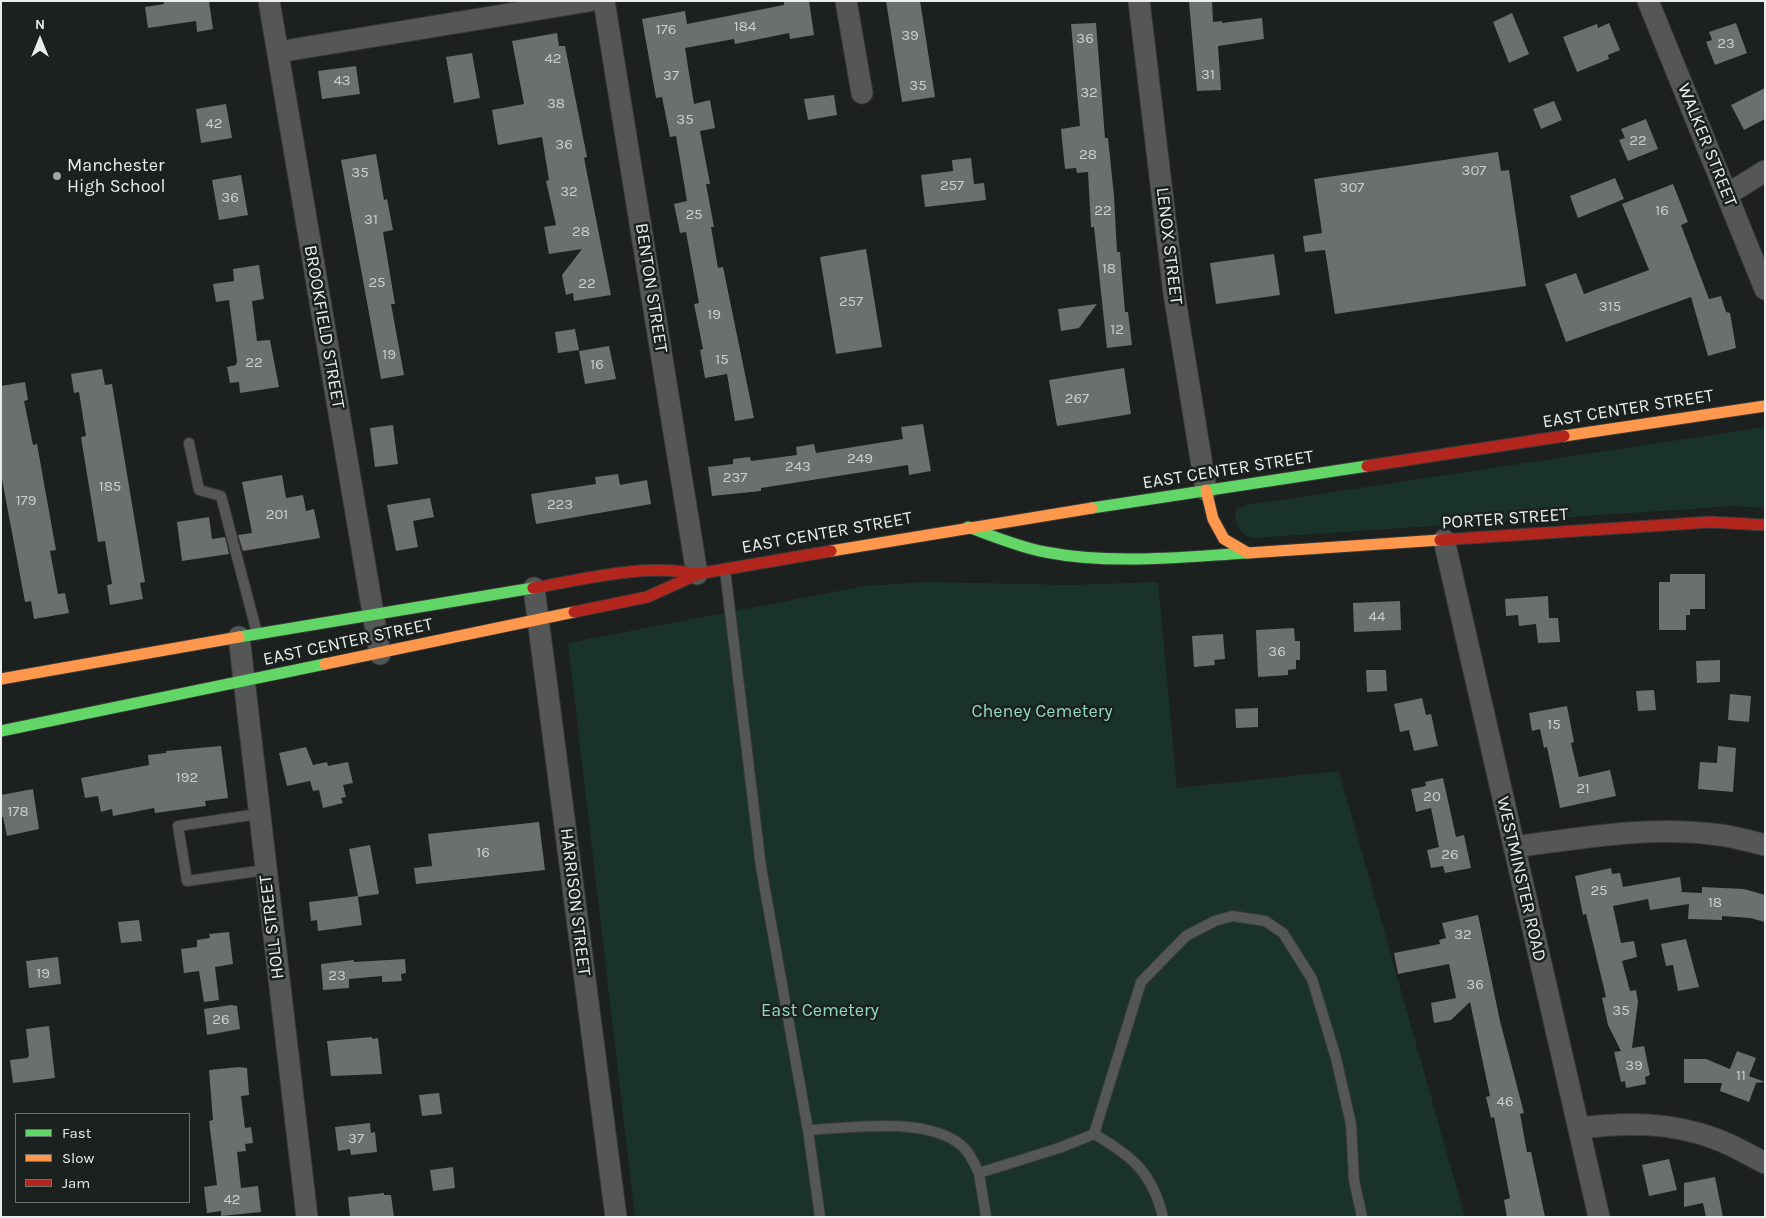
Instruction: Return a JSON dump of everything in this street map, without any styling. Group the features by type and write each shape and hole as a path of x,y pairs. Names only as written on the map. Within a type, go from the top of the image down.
{"main road":[{"name":"EAST CENTER STREET","path":"1,679 372,613 639,571 697,574 968,527 1765,406"},
{"path":"1206,490 1213,519 1224,539 1248,553"},
{"name":"PORTER STREET","path":"968,527 1043,552 1110,560 1248,553 1710,522 1765,525"},
{"name":"EAST CENTER STREET","path":"1,731 380,654 647,597 684,582 697,574"}],"street":[{"name":"BROOKFIELD STREET","path":"269,1 380,654"},
{"path":"278,52 589,1"},
{"name":"BENTON STREET","path":"604,1 697,574"},
{"path":"846,1 862,93"},
{"name":"LENOX STREET","path":"1139,1 1174,294 1206,490"},
{"name":"WALKER STREET","path":"1648,1 1765,289"},
{"path":"1728,194 1765,171"},
{"name":"WESTMINSTER ROAD","path":"1444,540 1599,1217"},
{"name":"HARRISON STREET","path":"534,588 616,1217"},
{"name":"HOLL STREET","path":"248,635 243,682 307,1217"},
{"path":"1514,847 1615,834 1663,831 1720,835 1765,845"},
{"path":"1579,1128 1619,1123 1666,1125 1716,1139 1765,1163"}],"lane":[{"path":"189,443 199,490 221,496 248,635"},
{"path":"725,568 761,867 808,1130 820,1217"},
{"path":"258,814 178,826 187,881 265,870"},
{"path":"1094,1134 1142,982 1186,936 1215,921 1232,916 1265,921 1283,933 1312,979 1336,1058 1350,1124 1354,1180 1362,1217"},
{"path":"808,1130 908,1127 940,1133 958,1142 972,1156 979,1173 986,1217"},
{"path":"979,1173 1059,1148 1094,1134"},
{"path":"1094,1134 1126,1153 1144,1172 1163,1217"}],"green space":[{"path":"1765,427 1765,508 1735,506 1254,538 1241,531 1235,514 1236,509 1247,505"},
{"name":"East Cemetery","path":"927,582 1070,585 1158,582 1177,788 1339,771 1465,1217 635,1217 568,643 865,586"}],"building":[{"path":"164,1 209,1 213,29 197,32 196,21 148,28 145,7 164,4"},
{"path":"784,1 809,1 814,35 790,39 789,33 735,44 734,39 685,48 694,104 710,100 715,128 700,131 710,184 706,184 714,227 711,227 718,268 723,267 754,418 735,421 727,374 705,378 700,350 703,349 694,304 699,303 686,232 680,233 674,204 687,201 676,136 670,137 662,97 656,98 642,19 685,11 687,24 784,5"},
{"path":"886,1 920,1 935,97 902,102"},
{"path":"1212,1 1213,22 1222,21 1222,23 1262,18 1264,39 1218,46 1221,90 1197,91 1189,2"},
{"path":"1512,13 1529,54 1509,63 1493,22"},
{"path":"1096,23 1105,138 1108,138 1114,196 1117,252 1120,252 1125,312 1128,312 1132,345 1107,348 1094,227 1091,227 1088,172 1077,173 1076,168 1065,169 1061,129 1080,126 1071,24"},
{"path":"1609,23 1620,50 1608,55 1609,59 1577,72 1563,37 1597,24 1598,28"},
{"path":"1736,23 1747,53 1715,65 1706,42 1712,40 1709,32"},
{"path":"557,33 559,46 565,46 587,157 584,158 611,295 574,301 573,293 566,295 562,275 582,249 549,254 544,227 556,225 546,181 549,180 542,137 498,145 492,110 524,104 512,41"},
{"path":"472,53 480,98 454,103 446,57"},
{"path":"356,66 360,94 322,99 318,71"},
{"path":"1765,88 1765,119 1744,130 1731,105"},
{"path":"834,95 837,115 808,120 804,99"},
{"path":"1554,101 1562,120 1541,129 1533,109"},
{"path":"226,104 232,138 201,143 196,109"},
{"path":"1646,119 1658,149 1628,161 1619,140 1625,138 1621,129"},
{"path":"1498,152 1501,171 1509,170 1526,286 1335,314 1325,250 1305,252 1303,236 1322,233 1314,179"},
{"path":"376,154 384,200 387,199 393,230 383,232 395,304 391,304 404,375 381,379 341,160"},
{"path":"971,158 974,184 984,183 986,200 925,207 921,175 953,171 952,160"},
{"path":"241,175 248,215 219,220 212,180"},
{"path":"1615,178 1624,199 1578,218 1570,196"},
{"path":"1673,184 1688,222 1681,225 1709,299 1721,296 1726,312 1730,313 1736,348 1708,356 1691,297 1566,342 1545,284 1576,273 1584,294 1649,270 1622,204"},
{"path":"866,249 882,347 836,354 820,257"},
{"path":"1274,254 1280,295 1216,304 1210,263"},
{"path":"259,265 264,299 252,301 257,341 270,340 279,387 240,393 239,382 230,383 227,367 236,365 237,361 229,300 216,302 213,284 234,281 233,269"},
{"path":"1097,304 1079,328 1061,331 1058,309"},
{"path":"575,329 579,350 558,353 555,332"},
{"path":"609,346 616,379 585,384 579,351"},
{"path":"1124,368 1131,414 1057,426 1049,380"},
{"path":"102,369 105,385 112,384 145,582 140,583 143,599 110,605 107,585 112,584 105,541 98,542 81,437 86,436 79,392 74,393 71,374"},
{"path":"25,382 28,400 24,401 33,445 37,444 56,550 50,551 58,594 65,593 69,613 34,619 31,601 25,602 1,474 1,386"},
{"path":"923,424 931,471 909,475 908,465 761,488 761,491 712,496 708,467 733,464 733,459 750,457 751,461 797,455 796,447 814,444 816,453 903,439 901,427"},
{"path":"393,425 398,464 375,467 370,428"},
{"path":"618,474 620,485 647,480 651,504 536,524 531,494 596,484 595,477"},
{"path":"282,475 286,498 303,495 306,511 314,509 320,538 243,551 238,535 252,533 242,482"},
{"path":"430,498 434,517 413,521 418,547 396,551 387,505"},
{"path":"209,517 212,539 225,537 229,554 182,561 177,522"},
{"path":"1670,574 1705,574 1705,609 1690,609 1690,615 1686,615 1686,630 1659,630 1659,582 1670,582"},
{"path":"1548,596 1549,618 1558,618 1560,642 1538,643 1536,624 1519,626 1518,615 1506,616 1505,599"},
{"path":"1400,601 1401,630 1354,632 1353,603"},
{"path":"1294,628 1295,641 1300,641 1300,660 1296,660 1296,669 1288,670 1288,675 1258,677 1256,630"},
{"path":"1223,634 1225,659 1214,660 1215,665 1194,667 1192,636"},
{"path":"1720,660 1720,682 1697,683 1696,661"},
{"path":"1366,670 1386,670 1387,691 1367,692"},
{"path":"1654,690 1656,710 1638,711 1636,691"},
{"path":"1730,694 1751,696 1749,722 1728,720"},
{"path":"1422,698 1426,715 1431,714 1438,746 1414,751 1409,730 1400,732 1394,704"},
{"path":"1567,706 1574,742 1571,743 1579,777 1610,770 1616,796 1560,808 1547,747 1544,748 1540,729 1532,731 1529,713"},
{"path":"1258,708 1258,727 1236,728 1235,709"},
{"path":"221,746 228,798 205,801 206,806 155,813 154,808 113,816 112,809 101,812 98,796 85,798 81,778 149,765 148,755 166,753 166,751"},
{"path":"1718,746 1736,748 1733,792 1698,789 1700,762 1717,763"},
{"path":"306,747 313,765 327,762 328,766 348,762 353,783 343,785 346,797 341,798 343,803 323,808 319,790 313,791 310,781 287,786 279,753"},
{"path":"1443,778 1456,837 1464,835 1471,868 1445,873 1443,866 1431,868 1427,850 1439,847 1431,808 1416,812 1411,789 1426,786 1425,782"},
{"path":"33,789 39,829 7,836 3,817 1,817 1,795"},
{"path":"539,822 545,870 416,884 414,868 432,866 428,834"},
{"path":"370,845 379,894 358,897 362,925 318,931 317,920 311,921 309,902 358,896 349,849"},
{"path":"1611,868 1612,874 1620,873 1623,887 1680,877 1682,891 1680,892 1702,893 1702,887 1744,889 1765,895 1765,922 1750,918 1722,916 1722,920 1688,919 1689,904 1650,910 1648,899 1613,906 1621,943 1634,941 1637,957 1622,961 1630,991 1636,990 1638,1002 1632,1048 1644,1046 1650,1075 1645,1077 1646,1084 1626,1088 1625,1081 1621,1082 1614,1052 1621,1051 1608,1025 1602,998 1606,997 1586,914 1583,915 1575,876"},
{"path":"1478,915 1500,1021 1524,1113 1520,1114 1527,1152 1531,1152 1545,1217 1507,1217 1504,1200 1510,1198 1494,1117 1491,1118 1486,1097 1490,1096 1470,1002 1451,1020 1434,1023 1431,1003 1456,998 1449,964 1398,974 1394,953 1440,944 1439,940 1446,938 1442,923"},
{"path":"139,920 142,941 121,943 118,922"},
{"path":"229,932 233,964 215,967 219,1000 204,1002 199,971 184,973 181,949 197,947 197,940 210,938 209,934"},
{"path":"1686,939 1699,987 1678,991 1673,965 1666,966 1661,944"},
{"path":"58,957 61,984 29,988 26,961"},
{"path":"405,959 406,973 401,974 402,981 382,982 382,976 349,979 349,988 323,990 321,964 354,960 354,962"},
{"path":"231,1005 237,1006 240,1029 207,1035 204,1009"},
{"path":"49,1026 55,1078 13,1083 10,1060 27,1058 29,1056 26,1029"},
{"path":"372,1037 372,1039 378,1038 382,1074 331,1076 327,1041"},
{"path":"1737,1051 1756,1058 1749,1076 1765,1082 1756,1083 1749,1102 1720,1091 1722,1083 1684,1083 1684,1059 1706,1059 1730,1069"},
{"path":"247,1068 249,1095 241,1096 245,1128 251,1127 253,1143 245,1144 246,1151 237,1152 241,1188 258,1186 261,1212 221,1216 221,1211 207,1213 204,1187 217,1185 209,1121 213,1120 209,1070"},
{"path":"439,1093 442,1114 422,1116 419,1095"},
{"path":"370,1123 371,1133 375,1132 377,1152 351,1155 350,1149 338,1151 335,1127"},
{"path":"1669,1159 1677,1190 1649,1196 1642,1165"},
{"path":"453,1167 455,1188 433,1191 430,1170"},
{"path":"1715,1177 1723,1217 1706,1217 1703,1203 1684,1207 1684,1183"},
{"path":"384,1193 384,1195 391,1195 394,1217 350,1217 348,1197"}],"traffic: fast":[{"path":"1092,508 1367,466"},
{"path":"968,527 1025,547 1070,556 1146,559 1248,553"},
{"path":"239,637 533,588"},
{"path":"1,731 325,664"}],"traffic: slow":[{"path":"1564,436 1765,406"},
{"path":"1206,490 1213,519 1224,539 1248,553 1440,540"},
{"path":"831,551 1092,508"},
{"path":"325,664 574,612"},
{"path":"1,679 239,637"}],"traffic: jam":[{"path":"1367,466 1564,436"},
{"path":"1440,540 1710,522 1765,525"},
{"path":"533,588 635,571 677,571 697,574 831,551"},
{"path":"574,612 647,597 696,575"}],"place":[{"name":"Manchester High School","path":"57,176"}],"park label":[{"name":"Cheney Cemetery","path":"1042,712"}]}
